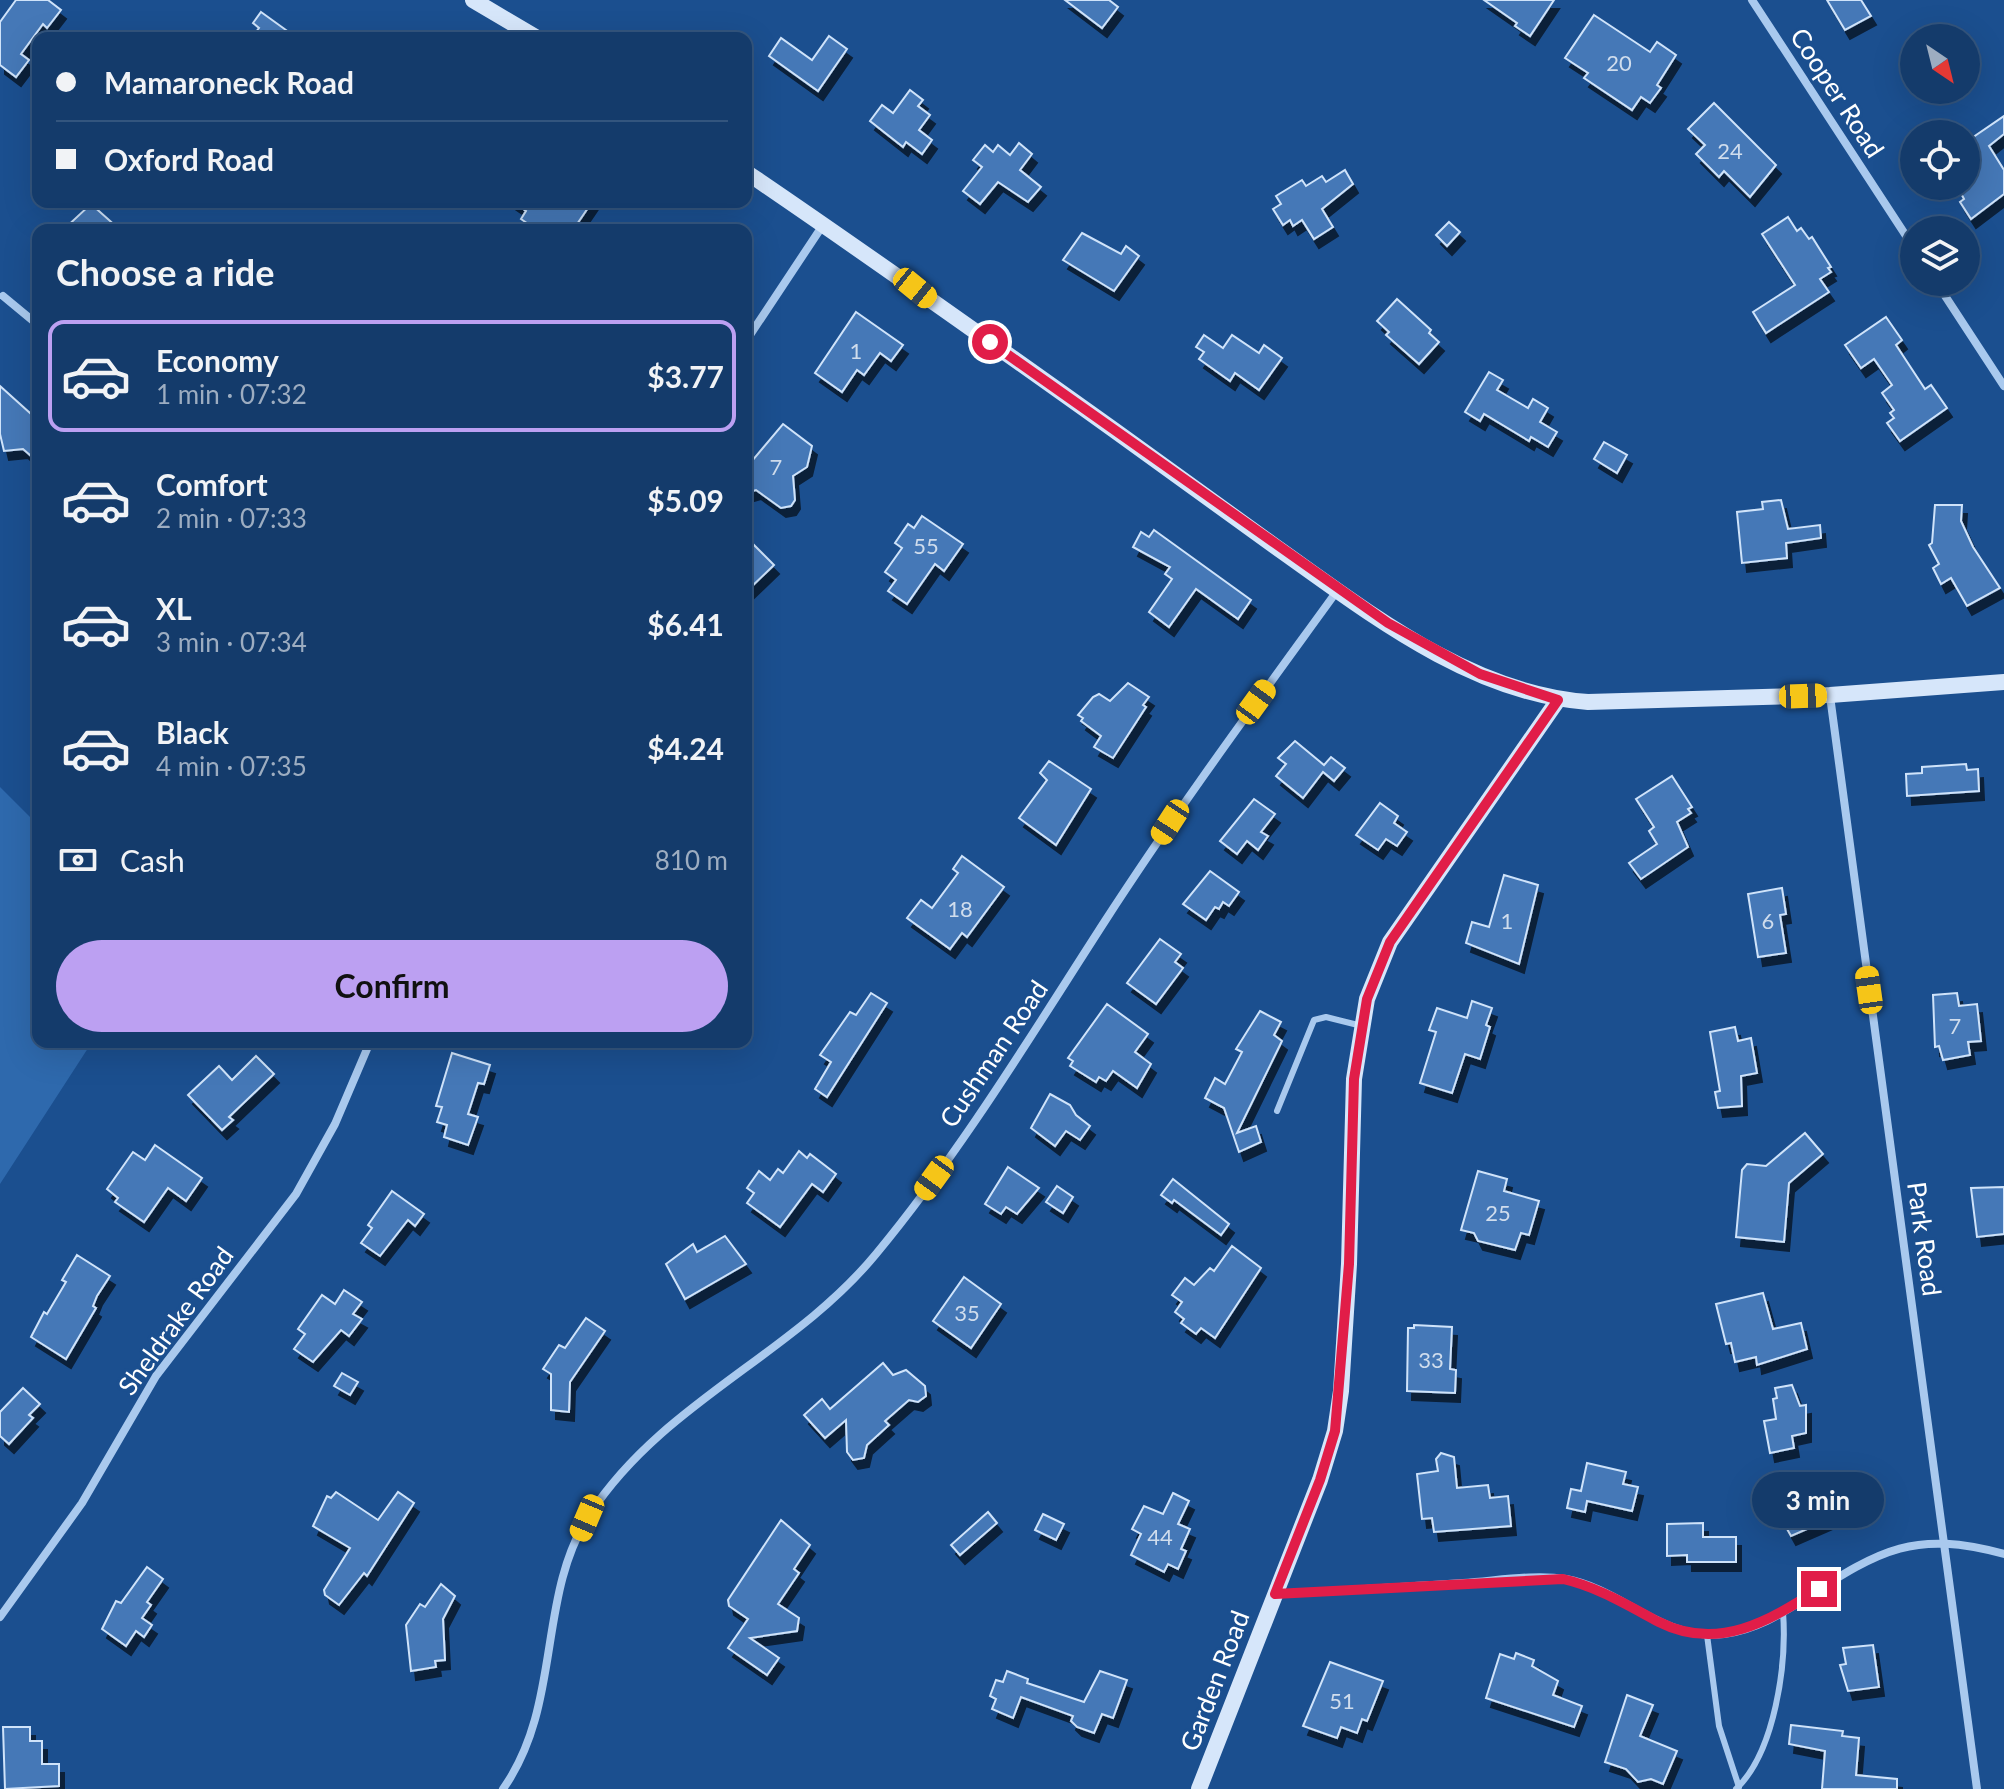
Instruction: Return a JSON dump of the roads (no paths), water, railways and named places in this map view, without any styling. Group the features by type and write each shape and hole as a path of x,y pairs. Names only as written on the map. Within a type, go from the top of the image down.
{"street":[{"path":"473,0 527,32"},
{"name":"Cooper Road","path":"1752,0 1900,227"},
{"path":"752,176 1337,590 1452,661 1558,700 1633,702 1830,695 2004,682"},
{"path":"752,332 824,225"},
{"path":"3,296 32,320"},
{"path":"1945,296 2004,386"},
{"name":"Cushman Road","path":"503,1789 540,1711 555,1614 571,1557 594,1508 628,1464 667,1426 824,1309 875,1256 1020,1054 1179,808 1337,590"},
{"name":"Park Road","path":"1830,695 1977,1789"},
{"name":"Garden Road","path":"1199,1789 1320,1480 1335,1431 1349,1264 1354,1079 1367,999 1390,942 1558,700"},
{"name":"Sheldrake Road","path":"0,1617 82,1503 156,1376 296,1194 335,1124 367,1048"},
{"path":"1275,1594 1563,1579 1622,1601 1662,1624 1707,1635 1741,1632 1783,1612 1871,1559 1920,1543 1945,1541 2004,1554"}],"lane":[{"path":"1277,1111 1314,1020 1326,1017 1362,1026"},
{"path":"1739,1788 1757,1763 1778,1694 1785,1643 1783,1612"},
{"path":"1707,1635 1719,1726 1739,1788"}]}
